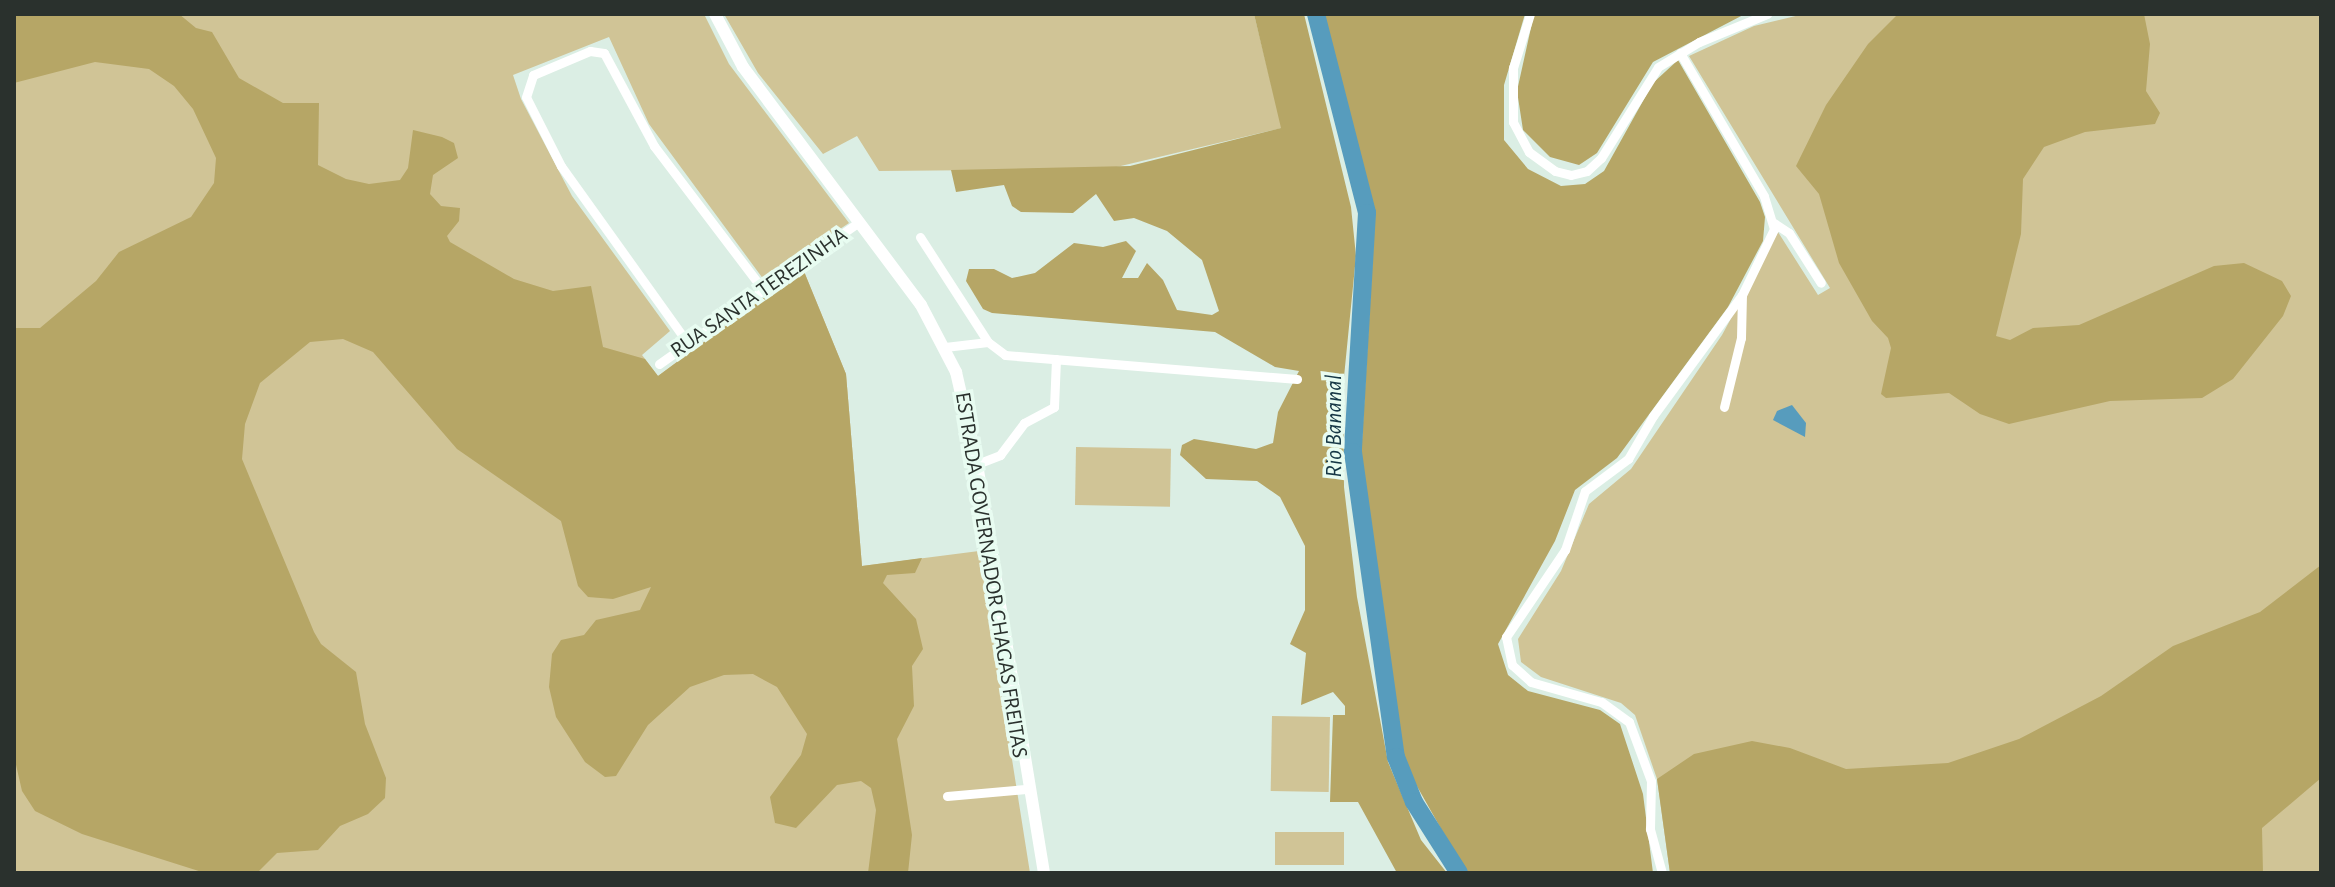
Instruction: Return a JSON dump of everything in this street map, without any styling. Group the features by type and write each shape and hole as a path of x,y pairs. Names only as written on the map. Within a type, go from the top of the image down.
{"main road":[{"name":"ESTRADA GOVERNADOR CHAGAS FREITAS","path":"715,14 743,67 859,222 945,347 963,394 977,464 1026,789 1044,873"}],"street":[{"path":"1530,14 1513,68 1513,122 1529,152 1563,174 1587,171 1601,158 1650,75 1680,53 1767,14"},
{"path":"687,342 561,166 524,89 533,75 590,51 604,53 654,146 761,287"},
{"path":"1680,53 1774,223 1789,233 1821,283"},
{"name":"RUA SANTA TEREZINHA","path":"659,364 761,287 859,222"},
{"path":"1662,873 1650,829 1651,781 1629,722 1601,702 1531,682 1512,665 1506,637 1565,550 1585,491 1628,459 1653,416 1742,295 1774,223"},
{"path":"920,237 988,342 1015,358 1297,379"},
{"path":"1724,407 1741,338 1742,295"},
{"path":"945,347 988,342"},
{"path":"977,464 1000,455 1024,423 1054,407 1056,359"},
{"path":"947,796 1026,789"}],"shaded area":[{"path":"14,14 704,14 729,64 849,223 764,280 649,124 609,37 513,75 521,99 572,196 670,331 642,355 658,376 803,269 846,374 862,566 979,551 1030,873 14,873"},
{"path":"14,14 179,14 196,28 212,32 239,78 283,103 319,103 318,165 346,179 369,184 400,180 408,168 413,130 454,143 458,158 433,175 430,194 441,206 460,208 459,221 447,236 450,242 514,279 553,291 591,286 603,347 645,359 658,376 803,269 846,374 862,566 922,558 915,573 887,575 883,583 916,619 923,649 912,666 914,706 897,739 912,835 908,873 868,873 876,810 871,788 861,781 837,785 796,828 775,823 770,797 801,755 807,734 777,687 753,674 724,675 690,687 648,725 616,776 605,777 585,762 556,717 549,687 552,654 561,640 584,635 596,620 640,610 651,587 613,599 588,597 578,586 561,521 457,449 373,352 343,339 310,342 260,383 245,424 242,459 314,632 321,644 356,672 365,724 386,778 385,798 368,814 340,826 318,850 277,853 257,873 205,873 82,834 35,811 22,791 14,756 14,328 40,328 96,281 119,252 191,217 214,183 216,158 193,109 174,86 149,69 95,62 14,83"},
{"path":"724,14 1254,14 1282,128 1108,169 879,171 857,136 823,154 758,73"},
{"path":"1254,14 1304,14 1351,207 1356,256 1343,387 1344,487 1357,597 1388,762 1421,840 1447,873 1397,873 1358,802 1330,802 1333,715 1345,715 1345,706 1333,692 1301,705 1306,653 1290,644 1305,610 1305,546 1280,497 1257,481 1206,479 1180,455 1182,445 1194,439 1256,449 1273,443 1278,412 1299,371 1275,367 1215,332 992,313 983,309 966,281 969,269 994,269 1012,278 1035,273 1074,243 1103,247 1126,241 1136,251 1122,278 1138,278 1147,263 1163,280 1177,310 1212,315 1219,311 1202,260 1167,231 1134,218 1114,221 1096,194 1073,213 1021,212 1012,206 1004,185 956,192 951,170 1130,166 1281,128"},
{"path":"1324,14 1525,14 1504,85 1504,140 1528,169 1561,186 1585,184 1604,171 1653,83 1678,60 1760,202 1765,217 1763,241 1728,307 1617,458 1575,490 1555,541 1498,644 1508,675 1528,691 1600,710 1620,724 1643,794 1653,873 1466,873 1405,765 1361,457 1375,217"},
{"path":"1534,14 1745,14 1653,62 1597,153 1579,165 1550,157 1523,130 1517,91"},
{"path":"1804,14 2321,14 2321,873 1670,873 1657,779 1635,715 1621,703 1541,677 1521,662 1518,639 1561,571 1589,504 1631,469 1722,335 1778,232 1818,295 1830,288 1689,56 1754,26"},
{"path":"1898,14 2144,14 2150,44 2146,91 2160,113 2155,124 2085,132 2044,147 2023,179 2021,234 1996,336 2010,340 2033,328 2079,325 2214,266 2244,263 2282,281 2291,296 2283,316 2233,379 2202,398 2110,401 2009,424 1980,414 1949,393 1886,398 1881,394 1891,348 1888,338 1872,321 1839,263 1819,194 1796,166 1826,105 1868,44"},
{"path":"1076,447 1171,449 1170,507 1075,505"},
{"path":"2321,565 2321,778 2262,828 2263,873 1670,873 1657,779 1694,754 1752,741 1790,748 1846,769 1948,763 2019,739 2101,696 2173,646 2260,612"},
{"path":"1272,716 1330,717 1329,792 1271,791"},
{"path":"1275,832 1344,832 1344,865 1275,865"}],"water":[{"path":"1792,405 1806,423 1805,437 1773,420 1777,411"}],"waterway":[{"name":"Rio Bananal","path":"1316,14 1367,213 1353,452 1396,757 1414,802 1459,873"}]}
